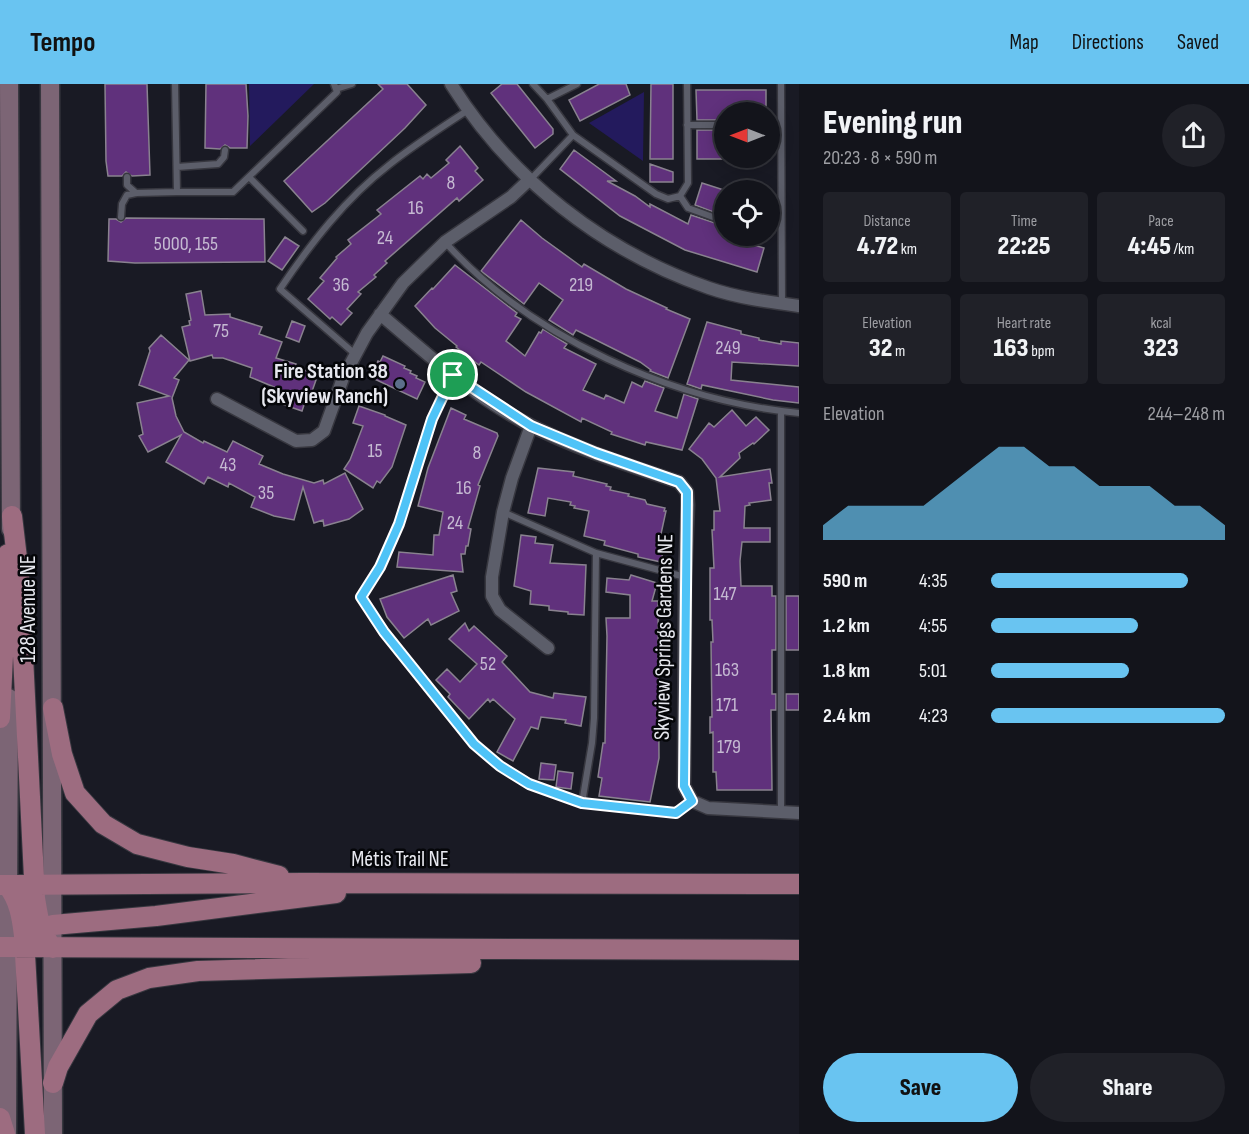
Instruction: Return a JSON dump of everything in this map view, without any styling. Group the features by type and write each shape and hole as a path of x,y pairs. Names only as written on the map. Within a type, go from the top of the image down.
{"main road":[{"name":"128 Avenue NE","path":"9,84 12,516 4,885 25,897"},
{"name":"128 Avenue NE","path":"6,1134 25,939 25,897 52,708 49,84"},
{"path":"0,718 6,569 12,516"},
{"path":"12,516 19,575 25,939 35,1134"},
{"path":"52,708 62,753 75,793 103,824 137,844 188,857 233,864 305,883"},
{"name":"Métis Trail NE","path":"4,885 25,897 305,883 799,884"},
{"path":"25,939 156,916 416,883"},
{"path":"25,939 45,939 52,948 52,1134"},
{"path":"52,948 799,950"},
{"path":"52,1083 58,1067 88,1014 117,990 149,978 198,971 570,960 617,951"},
{"path":"0,1118 6,1134"}],"street":[{"path":"451,84 505,157 568,213 637,257 711,288 799,306"},
{"path":"216,399 296,441 312,440 324,431 343,378 355,354 403,283 445,242 511,197 529,180"},
{"name":"Skyview Springs Gardens NE","path":"380,314 453,375 531,426 596,453 679,482 687,492 684,786 692,801"},
{"path":"531,426 512,478 503,512 492,576 492,596 500,610 548,648"},
{"path":"692,801 708,808 799,813"}],"lane":[{"path":"175,84 177,192"},
{"path":"122,218 122,204 127,195 233,192 337,92 335,86 352,84"},
{"path":"533,84 573,135 656,194 668,199 680,196 688,183 687,84"},
{"path":"547,99 578,84"},
{"path":"781,84 782,303"},
{"path":"355,354 280,289 306,250 343,207 387,166 468,110"},
{"path":"687,125 714,125"},
{"path":"529,180 573,135"},
{"path":"177,167 218,164 224,157 225,150"},
{"path":"127,177 127,185 136,193"},
{"path":"249,177 303,231"},
{"path":"680,196 688,208 714,217"},
{"path":"445,242 473,270 531,315 599,355 676,386 781,411 799,412"},
{"path":"453,375 432,419 399,524 380,567 361,597 384,632 474,744 500,766 529,784 582,803 676,813 692,801"},
{"path":"780,813 781,411"},
{"path":"503,512 596,554 685,577"},
{"path":"582,803 594,718 596,554"}],"shaded area":[{"path":"249,84 314,84 250,146"},
{"path":"644,92 643,161 589,123"}],"building":[{"path":"105,84 147,84 150,175 132,176 126,172 122,176 108,176"},
{"path":"206,84 246,84 247,148 230,148 225,145 220,149 205,148"},
{"path":"378,84 407,84 426,105 405,128 325,203 312,212 284,181 383,89"},
{"path":"502,84 517,84 553,129 553,134 535,148 491,93"},
{"path":"599,84 626,84 630,95 580,121 569,100"},
{"path":"651,84 673,84 673,159 650,159"},
{"path":"696,90 766,90 766,102 714,102 714,120 697,120"},
{"path":"697,130 714,130 714,159 697,159"},
{"path":"460,146 478,168 475,171 483,180 459,201 457,198 385,261 387,263 374,275 376,277 358,292 361,294 347,309 352,313 341,325 332,317 330,319 308,299 324,281 320,278 336,257 351,244 348,240 381,214 377,210 420,176 423,179 427,174 431,178 449,163 446,160"},
{"path":"574,150 616,181 607,181 650,207 650,204 688,224 691,215 714,223 714,246 764,248 757,272 685,250 620,216 560,169"},
{"path":"650,164 673,172 673,182 650,182"},
{"path":"702,183 714,187 714,212 695,205"},
{"path":"126,218 264,219 265,262 135,263 108,261 109,219 121,222"},
{"path":"521,220 582,267 584,264 626,289 690,319 668,378 650,371 640,362 576,330 573,335 549,320 563,300 539,283 524,304 481,271"},
{"path":"285,237 299,246 282,270 268,261"},
{"path":"455,265 517,313 515,316 521,319 506,341 525,356 543,329 567,344 564,348 596,364 583,390 604,399 606,395 624,403 632,382 642,387 645,381 664,388 655,411 677,418 684,394 698,399 682,450 646,442 645,445 611,434 612,432 582,418 581,422 526,392 481,362 479,365 456,347 415,306"},
{"path":"201,291 205,315 230,314 230,317 262,327 259,334 282,342 276,358 296,364 295,367 310,372 308,377 316,380 309,400 306,399 302,411 270,400 274,387 250,377 252,368 223,358 213,358 212,355 190,361 182,327 190,325 191,320 186,294"},
{"path":"292,321 305,326 299,342 286,337"},
{"path":"707,322 741,331 741,334 759,338 759,340 781,344 781,341 799,343 799,366 732,362 731,380 799,387 799,403 702,385 701,389 687,384"},
{"path":"161,335 189,360 174,378 179,380 172,398 176,416 184,432 203,443 204,441 227,452 233,441 263,456 259,464 314,483 323,480 324,484 345,473 363,509 349,519 324,526 323,520 314,523 303,487 294,520 274,516 251,507 255,497 229,483 228,487 208,477 204,484 166,462 181,435 148,452 139,436 143,434 137,403 169,396 139,385 149,348"},
{"path":"383,356 405,366 404,368 411,371 410,373 417,376 416,378 425,382 417,399 370,377"},
{"path":"359,406 406,425 392,467 380,483 377,481 373,488 344,469 350,460 363,426 353,423"},
{"path":"451,408 466,415 464,419 497,433 498,436 478,485 480,486 468,528 471,529 468,546 466,546 465,554 461,554 463,572 397,567 399,552 433,555 434,535 439,535 443,512 418,506 428,468"},
{"path":"732,410 746,426 756,417 769,430 754,444 739,453 740,458 720,477 770,469 771,500 749,503 750,505 745,506 744,528 770,528 770,542 742,542 740,561 741,586 772,586 772,596 776,596 776,650 772,650 772,694 776,694 776,710 771,710 772,790 717,790 716,772 713,772 713,732 710,733 710,717 712,717 711,642 713,642 712,620 710,620 710,568 714,568 712,530 714,530 714,511 720,511 716,478 702,459 689,449 709,423 714,427"},
{"path":"538,468 574,472 573,476 607,484 606,486 611,487 610,490 629,494 628,496 645,500 647,504 665,508 659,543 664,545 661,562 638,557 638,554 604,545 605,541 584,536 589,511 574,508 575,506 570,505 571,502 548,498 545,516 528,513"},
{"path":"521,535 536,537 535,543 553,545 550,563 586,565 584,615 568,614 568,612 549,610 549,606 530,604 531,591 514,586"},
{"path":"453,575 457,591 451,593 459,611 431,625 428,619 404,638 387,617 380,599"},
{"path":"631,575 657,583 652,601 658,601 659,758 650,802 599,796 602,778 598,777 603,743 605,743 606,618 630,618 630,595 606,592 607,578 629,580"},
{"path":"786,596 799,596 799,650 786,650"},
{"path":"465,623 469,631 474,626 507,656 502,662 530,692 553,698 554,693 586,697 581,726 565,723 566,720 541,717 538,729 531,727 513,761 497,752 515,719 493,699 490,702 488,699 469,719 448,697 450,694 436,680 447,669 460,682 477,664 449,639"},
{"path":"786,694 799,694 799,710 786,710"},
{"path":"541,763 556,765 554,780 539,779"},
{"path":"558,771 573,773 571,789 556,787"}],"place":[{"name":"Fire Station 38 (Skyview Ranch)","path":"400,384"}],"route":[{"path":"453,375 531,426 596,453 679,482 687,492 684,786 692,801 676,813 582,803 529,784 500,766 474,744 384,632 361,597 380,567 399,524 432,419 453,375"}]}
